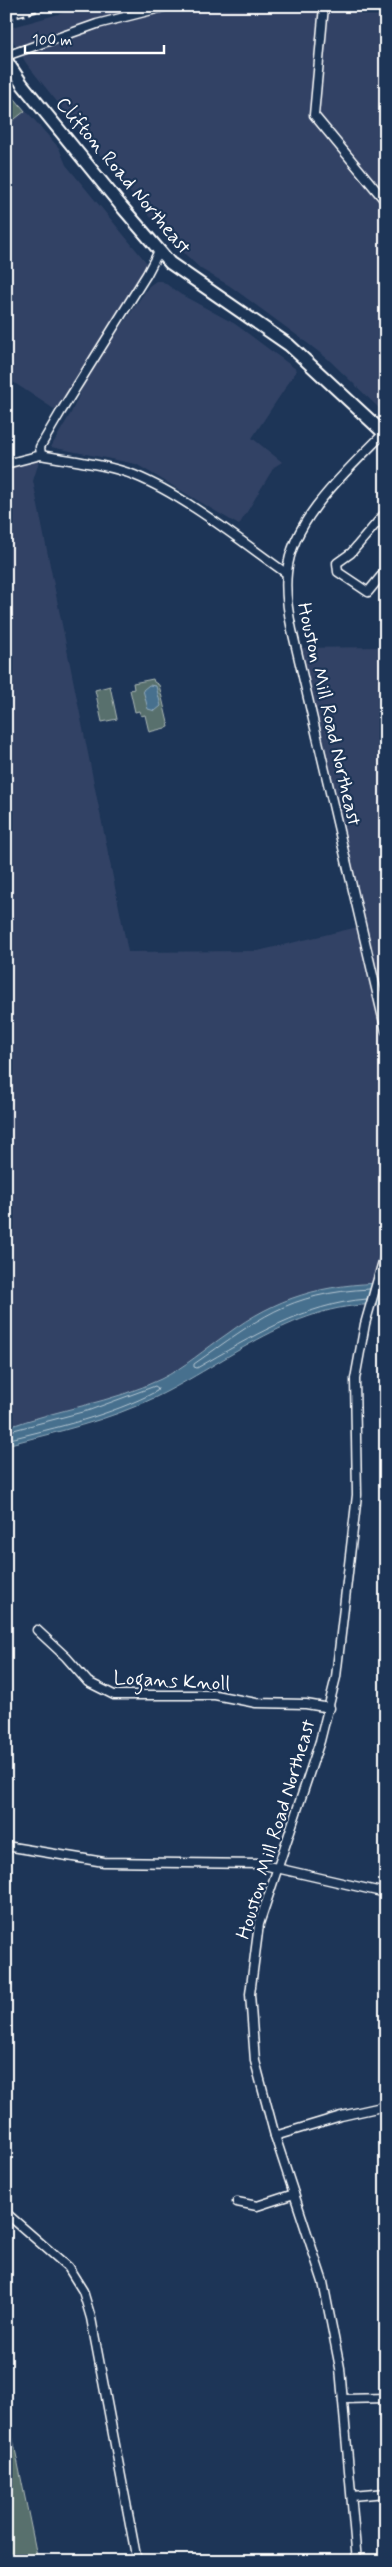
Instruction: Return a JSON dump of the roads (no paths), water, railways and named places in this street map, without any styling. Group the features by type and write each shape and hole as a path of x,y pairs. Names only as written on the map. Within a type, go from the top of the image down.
{"main road":[{"name":"Clifton Road Northeast","path":"6,60 22,84 159,252 190,278 252,318 289,345 385,433"}],"street":[{"path":"6,56 97,24 168,6"},
{"path":"324,6 315,117 386,202"},
{"path":"41,455 40,447 159,252"},
{"name":"Houston Mill Road Northeast","path":"385,433 306,520 291,553 286,573 292,630 386,1031"},
{"path":"6,464 41,455 119,470 148,482 184,503 286,573"},
{"path":"386,512 351,553 337,562 338,572 368,592 386,570"},
{"name":"Houston Mill Road Northeast","path":"357,2561 344,2400 323,2282 275,2136 255,2061 250,1994 255,1939 276,1867 320,1741 330,1708 336,1677 357,1495 355,1379 365,1324 386,1250"},
{"name":"Logans Knoll","path":"37,1630 66,1657 88,1682 114,1695 216,1695 256,1704 306,1704 330,1708"},
{"path":"6,1846 104,1862 235,1862 276,1867 386,1893"},
{"path":"275,2136 341,2116 386,2106"},
{"path":"237,2202 257,2206 294,2194"},
{"path":"6,2213 68,2267 84,2292 91,2318 136,2561"},
{"path":"344,2400 386,2398"},
{"path":"352,2496 386,2493"}],"water":[{"path":"149,685 156,686 161,706 155,711 148,709 143,690"},
{"path":"386,1283 386,1305 354,1306 323,1312 293,1322 136,1406 81,1425 6,1445 6,1428 123,1394 161,1379 246,1321 283,1302 302,1295 342,1286"}],"railway":[{"path":"6,20 57,6"}]}
